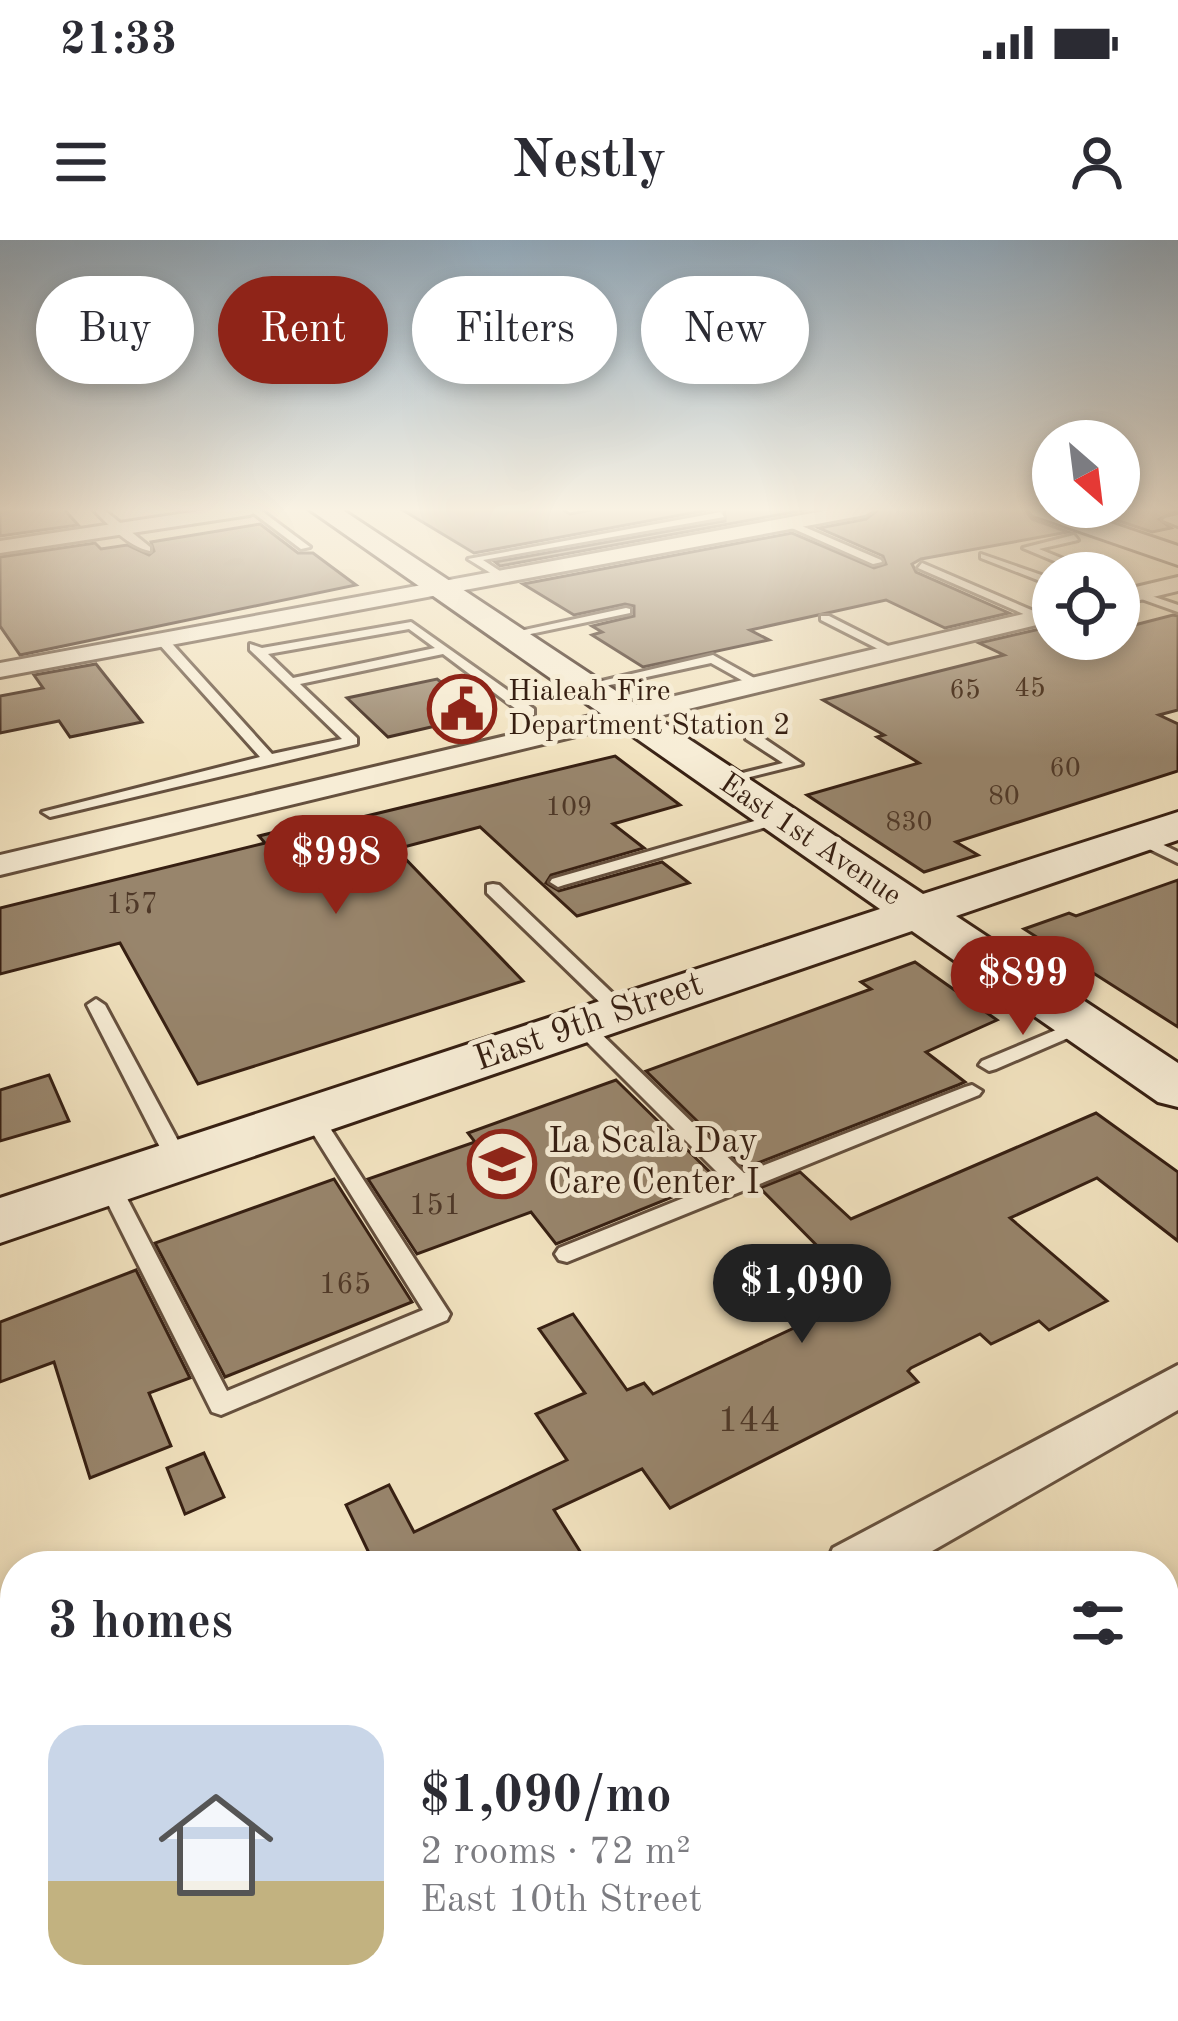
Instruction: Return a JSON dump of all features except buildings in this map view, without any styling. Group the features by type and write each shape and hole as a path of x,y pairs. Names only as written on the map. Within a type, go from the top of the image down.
{"street":[{"path":"0,670 423,592"},
{"name":"East 1st Avenue","path":"445,592 1178,1089"},
{"path":"0,866 1032,618"},
{"name":"East 9th Street","path":"0,1221 918,912 1165,840"},
{"path":"881,1551 1178,1385"}],"lane":[{"path":"991,592 1032,608"},
{"path":"999,592 1032,607"},
{"path":"1140,596 1178,609"},
{"path":"507,635 626,611"},
{"path":"825,618 894,652"},
{"path":"50,812 352,741 255,648 411,625 529,712"},
{"path":"162,640 269,759"},
{"path":"290,682 445,650"},
{"path":"582,687 713,659 759,684"},
{"path":"723,782 795,764 751,736"},
{"path":"558,882 779,819"},
{"path":"493,890 741,1184"},
{"path":"96,1005 178,1161"},
{"path":"989,1065 1083,1024"},
{"path":"567,1254 972,1090"},
{"path":"109,1184 220,1405 438,1314 312,1116"}],"place":[{"name":"Hialeah Fire Department Station 2","path":"462,709"},
{"name":"La Scala Day Care Center I","path":"502,1164"}]}
